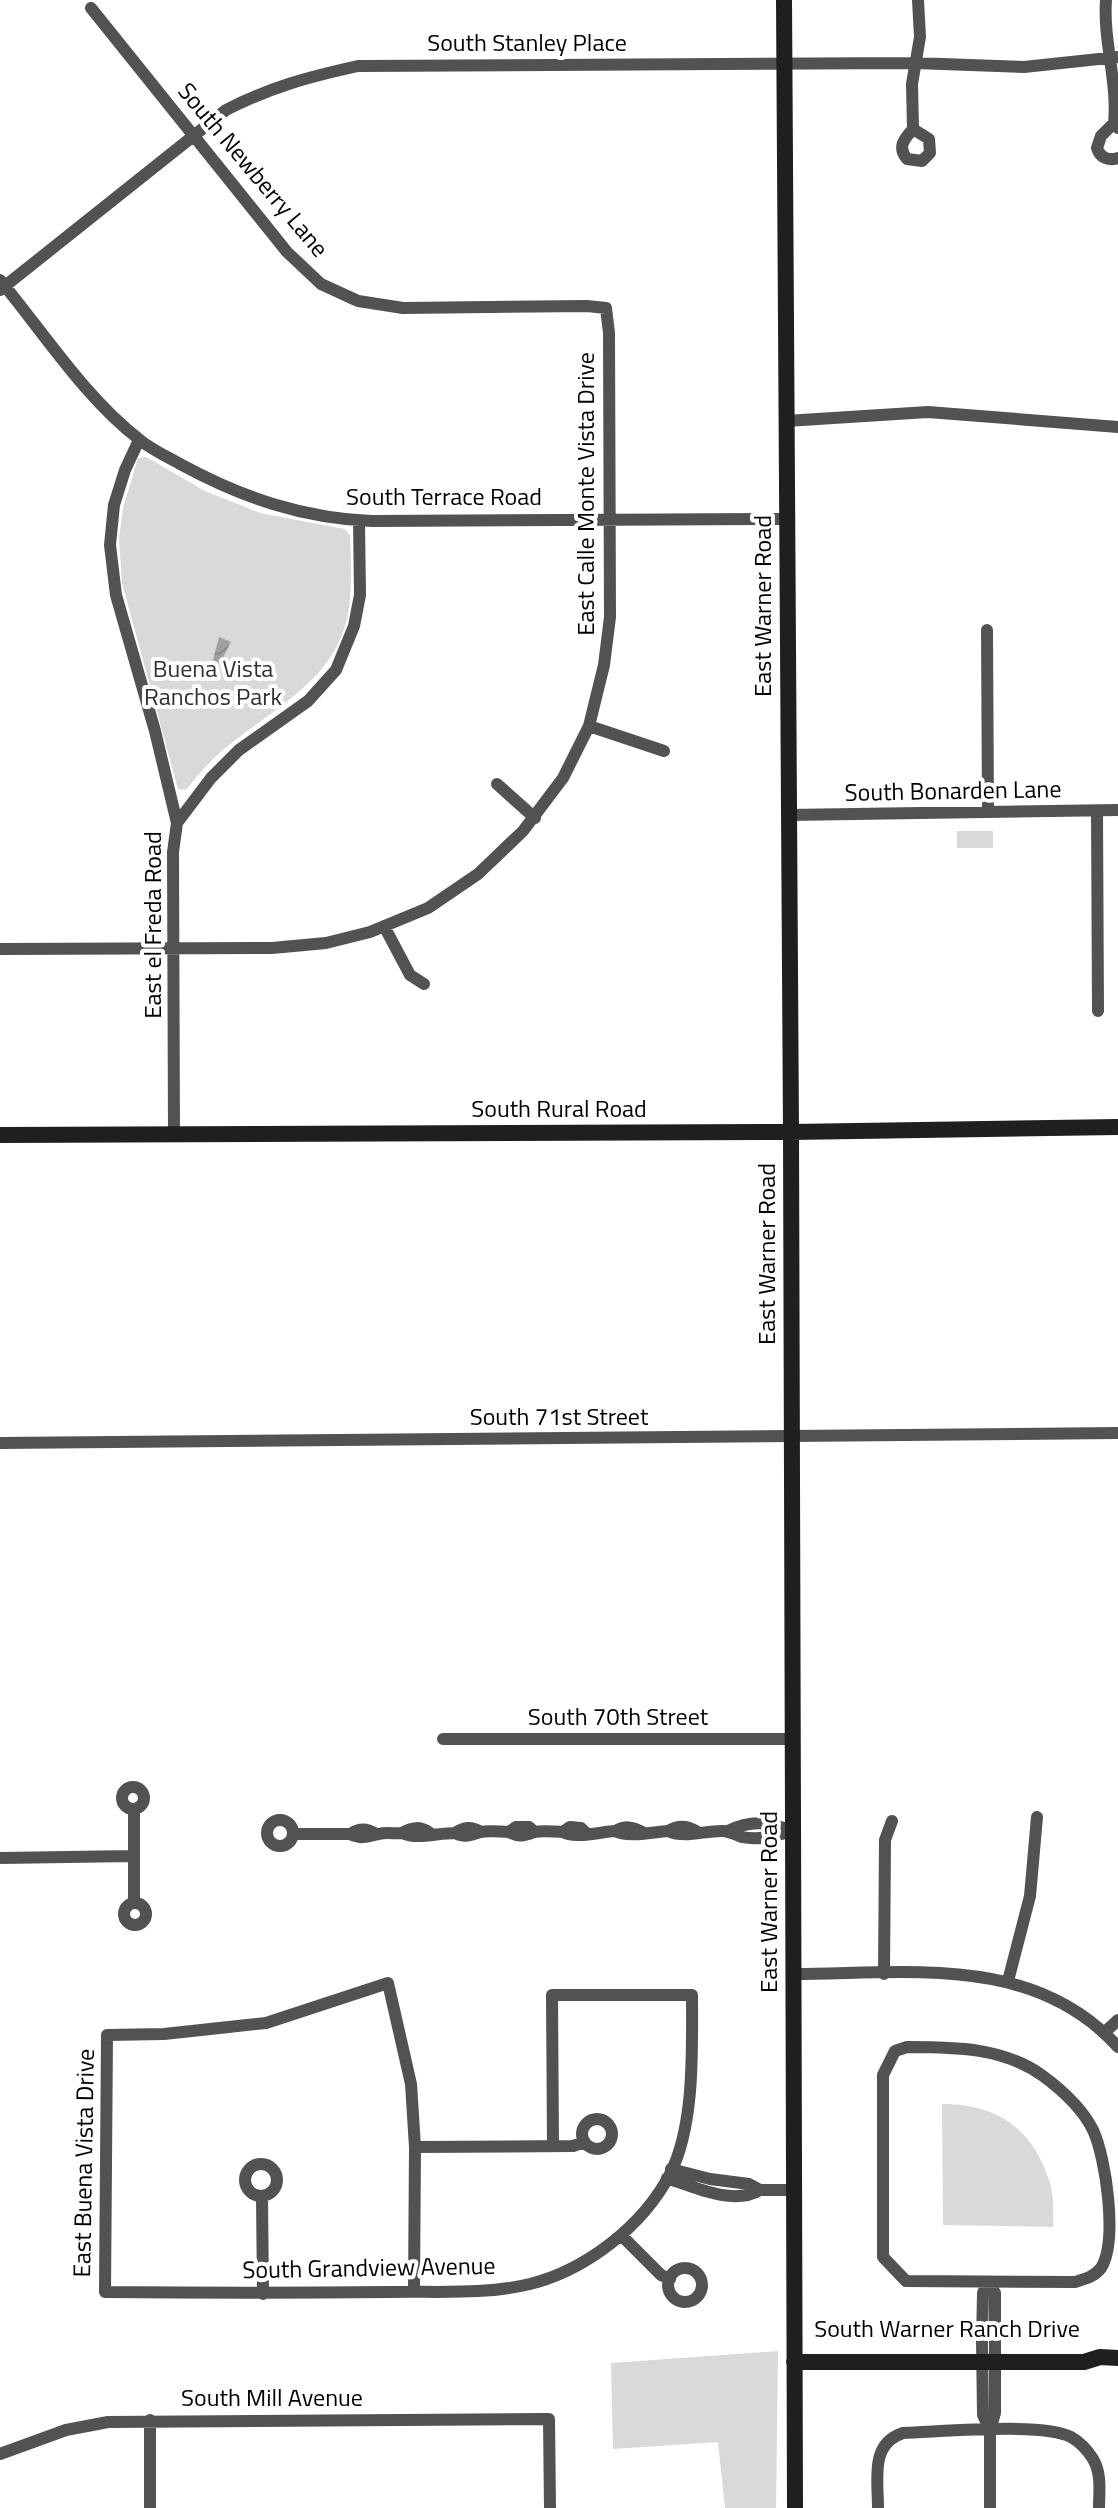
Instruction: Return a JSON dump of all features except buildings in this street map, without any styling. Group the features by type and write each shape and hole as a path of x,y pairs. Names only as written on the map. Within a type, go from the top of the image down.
{"main road":[{"name":"East Warner Road","path":"784,0 795,2508"},
{"name":"South Rural Road","path":"0,1135 791,1132 1118,1127"},
{"name":"South Warner Ranch Drive","path":"794,2357 989,2357 1084,2362 1100,2357 1118,2358"}],"street":[{"path":"913,129 912,84 920,37 918,0"},
{"path":"1106,0 1105,14 1114,58 1116,126 1101,136 1097,148 1108,160 1118,158"},
{"name":"South Newberry Lane","path":"91,8 287,252 321,284 358,301 403,308 606,308"},
{"name":"South Stanley Place","path":"2,285 226,110 265,90 298,79 358,66 915,63 1024,67 1114,58"},
{"name":"South Terrace Road","path":"2,285 92,394 139,440 213,482 269,505 359,521 786,519"},
{"name":"East Calle Monte Vista Drive","path":"0,949 306,946 355,936 428,908 478,874 535,818 563,778 589,726 599,692 608,630 609,333 606,308"},
{"path":"786,421 928,412 1118,427"},
{"name":"East el Freda Road","path":"139,440 114,505 110,545 116,595 155,731 177,823 173,852 174,1135"},
{"path":"177,823 211,778 239,750 308,701 336,670 354,626 360,595 359,521"},
{"path":"987,630 988,812"},
{"path":"589,726 664,751"},
{"path":"497,784 535,818"},
{"name":"South Bonarden Lane","path":"788,815 1118,810"},
{"path":"1097,811 1098,1011"},
{"path":"384,926 410,975 424,984"},
{"name":"South 71st Street","path":"0,1443 1118,1433"},
{"name":"South 70th Street","path":"443,1739 792,1739"},
{"path":"134,1809 134,1903"},
{"path":"1008,1981 1030,1896 1037,1817"},
{"path":"884,1974 885,1840 892,1821"},
{"path":"293,1834 350,1834 358,1829 369,1829 376,1834 402,1833 410,1828 423,1828 430,1833 455,1833 463,1828 481,1832 509,1832 516,1827 529,1827 535,1832 563,1832 570,1827 581,1828 586,1833 615,1831 623,1827 634,1827 642,1832 689,1827 696,1831 728,1831 750,1837 767,1837 793,1831"},
{"path":"0,1858 134,1856"},
{"path":"793,1974 959,1974 1008,1981 1081,2012 1118,2047"},
{"name":"East Buena Vista Drive","path":"105,2292 107,2035 164,2034 266,2023 388,1983 411,2084 415,2147"},
{"name":"South Grandview Avenue","path":"105,2292 263,2294 488,2290 531,2284 578,2266 621,2235 646,2208 669,2174 686,2122 692,1995 552,1995 553,2146"},
{"path":"1105,2032 1118,2020"},
{"path":"907,2047 952,2047 984,2051 1016,2060 1041,2074 1077,2106 1112,2169 1109,2231 1101,2267 1090,2278 1075,2282 906,2281 883,2257 883,2075 895,2051 907,2047"},
{"path":"414,2291 415,2147 573,2146 584,2142"},
{"path":"669,2174 750,2196 760,2190 793,2190"},
{"path":"262,2197 263,2294"},
{"path":"621,2235 661,2275 670,2279"},
{"path":"988,2282 995,2293 983,2415 990,2430 990,2508"},
{"name":"South Mill Avenue","path":"0,2454 66,2430 108,2422 549,2419 550,2508"},
{"path":"150,2420 150,2508"},
{"path":"878,2508 878,2454 885,2443 903,2433 990,2430 1053,2432 1073,2438 1084,2447 1098,2470 1099,2508"}],"green space":[{"name":"Buena Vista Ranchos Park","path":"146,457 205,491 260,513 345,529 350,535 349,608 343,633 332,655 301,690 223,750 186,790 178,789 122,583 119,539 123,508 138,458"},
{"path":"957,831 993,831 993,848 957,848"},
{"path":"942,2104 980,2109 1011,2123 1023,2134 1043,2164 1050,2183 1053,2227 943,2225"},
{"path":"778,2351 776,2508 725,2508 718,2442 613,2449 611,2363"}],"water":[{"path":"219,637 231,642 220,663 213,660"}]}
